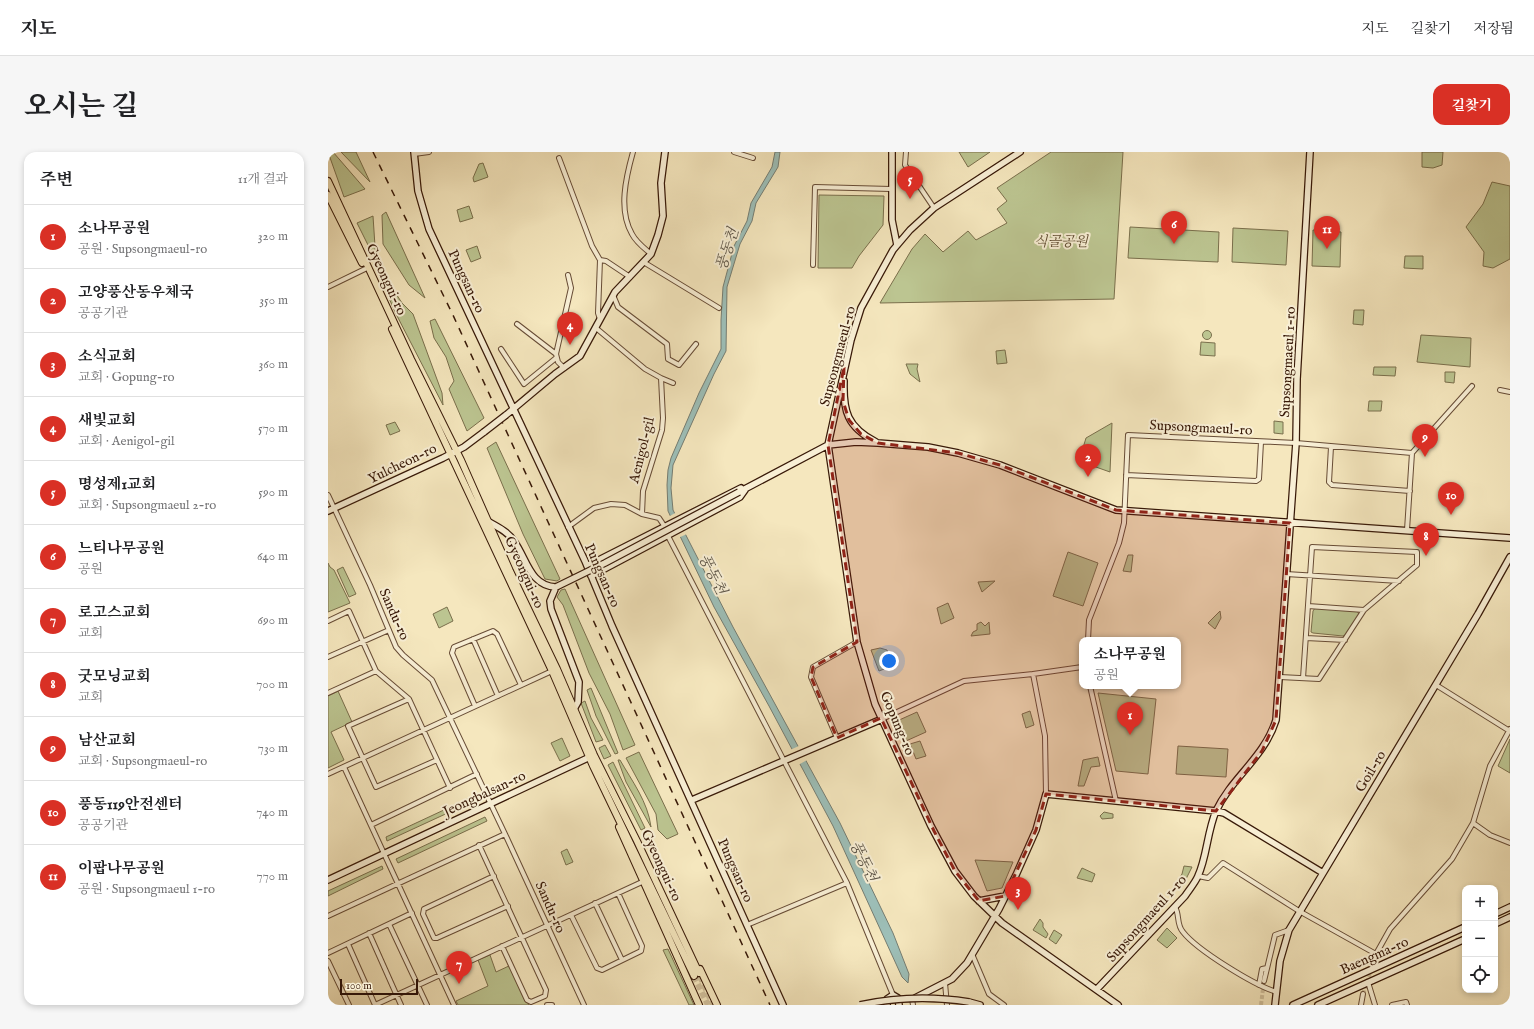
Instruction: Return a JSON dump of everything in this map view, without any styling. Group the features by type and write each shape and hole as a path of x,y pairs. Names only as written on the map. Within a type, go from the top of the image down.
{"main road":[{"path":"513,409 582,353 613,295 645,263 651,254 663,216 661,183 665,152"},
{"path":"892,152 892,220 897,245"},
{"name":"Supsongmaeul-ro","path":"828,445 844,367 861,308 867,294 897,245 934,208 1020,152"},
{"name":"Supsongmaeul 1-ro","path":"1097,989 1175,907 1198,876 1210,827 1216,811 1222,800 1262,751 1271,736 1276,720 1296,443 1297,379 1310,152"},
{"name":"Pungsan-ro","path":"414,153 418,191 426,220 587,566 783,1005"},
{"path":"328,177 330,195"},
{"name":"Gyeongui-ro","path":"328,181 330,195 450,454 591,756 696,975"},
{"name":"Gyeongui-ro","path":"330,195 456,450 574,709 591,756"},
{"path":"844,367 843,401 849,420 861,434 878,443"},
{"name":"Yulcheon-ro","path":"328,511 450,454 484,432 513,409"},
{"path":"489,522 507,533 519,550 535,579 542,584 556,586 605,563 828,445 856,442 928,447 958,453 1000,465 1105,506 1125,511 1510,538"},
{"name":"Gopung-ro","path":"828,445 857,642 882,719 934,831 955,870 979,901 1002,923 1097,989 1116,1004"},
{"path":"587,566 738,489 748,487"},
{"path":"591,576 740,497 748,487"},
{"name":"Goil-ro","path":"1275,1005 1280,961 1289,930 1510,557"},
{"path":"556,586 550,601 551,609 579,682 578,702 574,709"},
{"path":"692,800 882,719"},
{"name":"Jeongbalsan-ro","path":"328,880 591,756"},
{"path":"887,1005 887,999 893,995 899,1002 913,1002 945,983 967,963 1005,896 1036,830 1046,794 1224,813 1323,873"},
{"path":"699,1005 617,824 617,808 625,812 658,875 718,1005"},
{"path":"979,901 1005,896"},
{"path":"1498,913 1510,907"},
{"path":"1498,922 1510,916"},
{"name":"Baengma-ro","path":"1293,1005 1462,928"},
{"name":"Baengma-ro","path":"1318,1005 1462,940"},
{"path":"860,1005 906,998 930,998 969,1002 980,1005"}],"street":[{"path":"414,153 429,152"},
{"path":"632,152 626,178 627,221 632,235 651,254"},
{"path":"734,152 753,158"},
{"path":"906,152 905,165 934,208"},
{"path":"559,158 592,246 600,260 598,313 600,320"},
{"path":"813,265 815,187 891,189"},
{"path":"600,260 606,261 630,277"},
{"path":"645,263 719,308"},
{"name":"Gyeongui-ro","path":"328,280 329,287 365,269"},
{"path":"501,349 524,384 556,356 571,288 568,275"},
{"path":"613,295 618,307 667,344 668,359 679,365 696,344"},
{"path":"516,324 556,356 564,368"},
{"path":"596,328 644,369 673,383"},
{"name":"Aenigol-gil","path":"642,514 643,491 662,430 663,418 661,378"},
{"path":"1407,530 1412,453 1472,386"},
{"path":"1500,390 1510,392"},
{"name":"Supsongmaeul-ro","path":"1088,637 1089,620 1119,543 1125,511 1126,475 1128,435 1261,442 1259,479 1256,481 1126,475"},
{"path":"1261,442 1296,443 1412,453"},
{"path":"1331,447 1329,482 1332,484 1410,492"},
{"name":"Sandu-ro","path":"328,495 370,585 396,647 432,680 506,834 584,1005"},
{"path":"568,527 594,508 611,504 626,505 642,514 659,518 666,526"},
{"path":"670,535 847,883 893,995"},
{"path":"1280,677 1319,679 1364,610 1417,565 1417,552 1312,546 1303,678"},
{"path":"1286,574 1399,581"},
{"path":"1308,606 1364,610"},
{"path":"328,621 349,611 364,641 376,671 409,699 450,788"},
{"path":"328,657 389,630"},
{"path":"475,706 452,653 454,648 473,639 493,631 497,634 521,685"},
{"path":"1306,638 1345,640"},
{"path":"473,639 498,696"},
{"path":"837,738 811,677 813,667 857,642"},
{"path":"882,719 964,680 1033,674 1079,667"},
{"path":"328,693 376,671"},
{"path":"328,774 552,671"},
{"path":"1033,674 1045,736 1046,794"},
{"path":"1198,876 1208,878 1223,863 1299,911 1376,954 1390,929 1452,859 1473,823 1490,766 1509,730 1436,684"},
{"path":"1091,689 1116,801"},
{"path":"409,699 348,726 362,758 376,787 437,760"},
{"path":"344,767 454,1005"},
{"path":"371,825 477,774"},
{"path":"1473,823 1490,835 1510,842"},
{"path":"328,916 506,834"},
{"path":"480,845 546,990 546,996 531,1002 527,1000 502,946"},
{"path":"494,876 424,909 423,914 434,938 438,938 508,906"},
{"path":"348,944 375,1005 642,882"},
{"path":"747,924 847,883"},
{"path":"572,915 597,968 602,970 641,951 642,946 618,893"},
{"path":"595,903 622,960"},
{"path":"1175,907 1178,913 1178,925 1183,933 1204,950 1259,985 1277,992"},
{"path":"328,953 412,913"},
{"path":"389,924 427,1005"},
{"path":"1264,981 1275,935 1289,930"},
{"path":"369,933 401,1005"},
{"path":"972,954 989,994 1004,1005"},
{"path":"328,961 349,1005"},
{"path":"1259,985 1262,968 1267,968"},
{"path":"1368,982 1375,1005"},
{"path":"945,983 947,1005"},
{"path":"1360,1005 1363,994"},
{"path":"1392,1005 1406,1002 1407,1005"},
{"path":"547,1005 552,1005"}],"highlighted area":[{"path":"844,367 843,401 849,420 861,434 878,443 958,453 1000,465 1116,510 1290,523 1276,720 1262,751 1216,811 1046,794 1036,830 1005,896 979,901 955,871 934,831 881,718 837,738 811,677 813,667 857,642 828,445"}],"green space":[{"path":"328,152 333,152 365,189 344,197"},
{"path":"341,152 356,152 370,182"},
{"path":"959,152 990,152 968,167"},
{"name":"식골공원","path":"1051,152 1123,152 1114,299 880,303 912,249 925,234 943,252 968,231 976,240 1007,223 997,209 1007,201 997,188"},
{"path":"1422,152 1443,152 1442,165 1433,168 1422,167"},
{"path":"483,163 488,177 474,182 473,178 479,164"},
{"path":"1492,182 1510,186 1510,259 1493,268 1483,266 1484,252 1466,227 1483,204"},
{"path":"819,195 884,196 883,225 859,256 852,268 818,268"},
{"path":"469,206 473,218 460,222 457,210"},
{"path":"386,212 425,298 409,285 383,244 382,215"},
{"path":"373,216 376,261 357,223"},
{"path":"1130,227 1219,232 1218,262 1128,258"},
{"path":"1233,228 1288,231 1286,265 1232,262"},
{"path":"1313,230 1341,232 1340,267 1312,266"},
{"path":"477,246 481,258 471,262 466,250"},
{"path":"1405,256 1423,256 1423,269 1404,268"},
{"path":"387,280 402,303 413,314 442,393 443,405 395,312 382,282"},
{"path":"1354,310 1364,310 1363,325 1353,324"},
{"path":"435,319 484,418 467,431 449,389 454,381 446,357 434,338 430,321"},
{"path":"1207,330 1212,335 1207,340 1202,335"},
{"path":"1421,335 1471,338 1470,367 1417,362"},
{"path":"1201,342 1215,343 1215,356 1200,355"},
{"path":"1005,350 1007,363 997,364 996,351"},
{"path":"906,364 918,364 917,369 920,382 910,374"},
{"path":"1374,367 1396,367 1395,376 1373,375"},
{"path":"1445,372 1455,372 1454,383 1445,382"},
{"path":"1369,401 1382,401 1381,411 1368,411"},
{"path":"1274,421 1283,422 1283,434 1274,433"},
{"path":"395,422 400,431 390,435 386,425"},
{"path":"1112,423 1110,472 1079,461 1086,438"},
{"path":"496,442 560,579 557,581 545,579 523,534 487,448"},
{"path":"1068,552 1098,563 1083,606 1053,596"},
{"path":"1128,555 1133,555 1131,572 1123,571"},
{"path":"328,563 334,570 350,603 328,612"},
{"path":"343,567 356,594 349,597 337,570"},
{"path":"995,581 982,592 978,582"},
{"path":"565,589 635,745 623,750 610,714 589,673 563,605 557,597 561,590"},
{"path":"948,603 954,618 941,624 937,608"},
{"path":"447,607 453,621 439,628 433,614"},
{"path":"1315,608 1357,611 1359,614 1347,634 1343,636 1313,633 1311,632 1313,611"},
{"path":"1220,611 1221,618 1215,629 1208,623"},
{"path":"981,622 985,626 989,622 990,634 971,636 973,632 977,630 977,624"},
{"path":"880,648 887,650 892,666 879,671 871,650"},
{"path":"591,688 618,753 615,754 596,716 587,690"},
{"path":"338,691 352,722 331,732 344,760 328,768 328,696"},
{"path":"1098,693 1156,699 1148,774 1116,771"},
{"path":"585,701 591,718 603,740 596,742 581,703"},
{"path":"1030,711 1034,725 1026,728 1022,714"},
{"path":"917,712 926,732 906,741 897,721"},
{"path":"562,738 570,756 560,761 551,743"},
{"path":"1510,739 1510,773 1498,766"},
{"path":"920,741 926,756 916,759 910,744"},
{"path":"605,745 611,756 604,759 599,748"},
{"path":"1178,746 1228,749 1226,777 1176,774"},
{"path":"639,752 678,834 667,839 658,830 656,814 626,758"},
{"path":"1098,757 1100,766 1091,767 1084,786 1078,786 1083,760"},
{"path":"618,760 620,760 643,800 647,809 651,827 626,782"},
{"path":"613,762 645,828 641,830 608,765"},
{"path":"476,795 478,799 387,841 386,837"},
{"path":"1104,812 1113,814 1113,818 1102,819 1100,816"},
{"path":"485,817 487,821 398,863 396,859"},
{"path":"567,849 573,862 566,865 561,852"},
{"path":"975,860 1013,862 1002,888 987,891"},
{"path":"382,866 383,869 328,896 328,891"},
{"path":"1184,866 1192,867 1184,883 1178,889 1175,885 1182,874"},
{"path":"1082,868 1095,874 1092,882 1077,878"},
{"path":"1040,919 1048,934 1046,938 1033,930"},
{"path":"1167,928 1177,938 1167,948 1157,940"},
{"path":"1054,930 1062,935 1056,944 1049,939"},
{"path":"668,949 694,1005 689,1005 663,950"},
{"path":"490,955 496,972 511,965 529,1005 458,1005 456,1001 488,986 478,960"}],"water":[{"path":"775,152 780,152 778,167 756,203 752,221 740,244 727,287 726,351 673,465 671,488 673,510 733,627 840,823 893,933 909,974 908,983 902,977 833,826 714,607 668,511 667,485 668,470 671,458 699,393 721,349 723,287 734,246 747,221 751,203 772,167"}],"pier":[{"path":"677,512 687,534 678,538 668,517"},
{"path":"801,745 809,759 798,765 790,750"}],"tunnel":[{"path":"1363,994 1376,954"},
{"path":"694,976 708,1005"},
{"path":"700,976 713,1005"},
{"path":"1261,1005 1264,981"}],"railway":[{"path":"373,152 452,313 770,1005"}],"place":[{"name":"명성제1교회","path":"910,199"},
{"name":"느티나무공원","path":"1174,244"},
{"name":"이팝나무공원","path":"1327,249"},
{"name":"새빛교회","path":"570,345"},
{"name":"남산교회","path":"1425,457"},
{"name":"고양풍산동우체국","path":"1088,477"},
{"name":"풍동119안전센터","path":"1451,515"},
{"name":"굿모닝교회","path":"1426,556"},
{"name":"소나무공원","path":"1130,735"},
{"name":"소식교회","path":"1018,910"},
{"name":"로고스교회","path":"459,984"}],"water label":[{"name":"풍동천","path":"727,249"},
{"name":"풍동천","path":"713,574"},
{"name":"풍동천","path":"864,861"}]}
